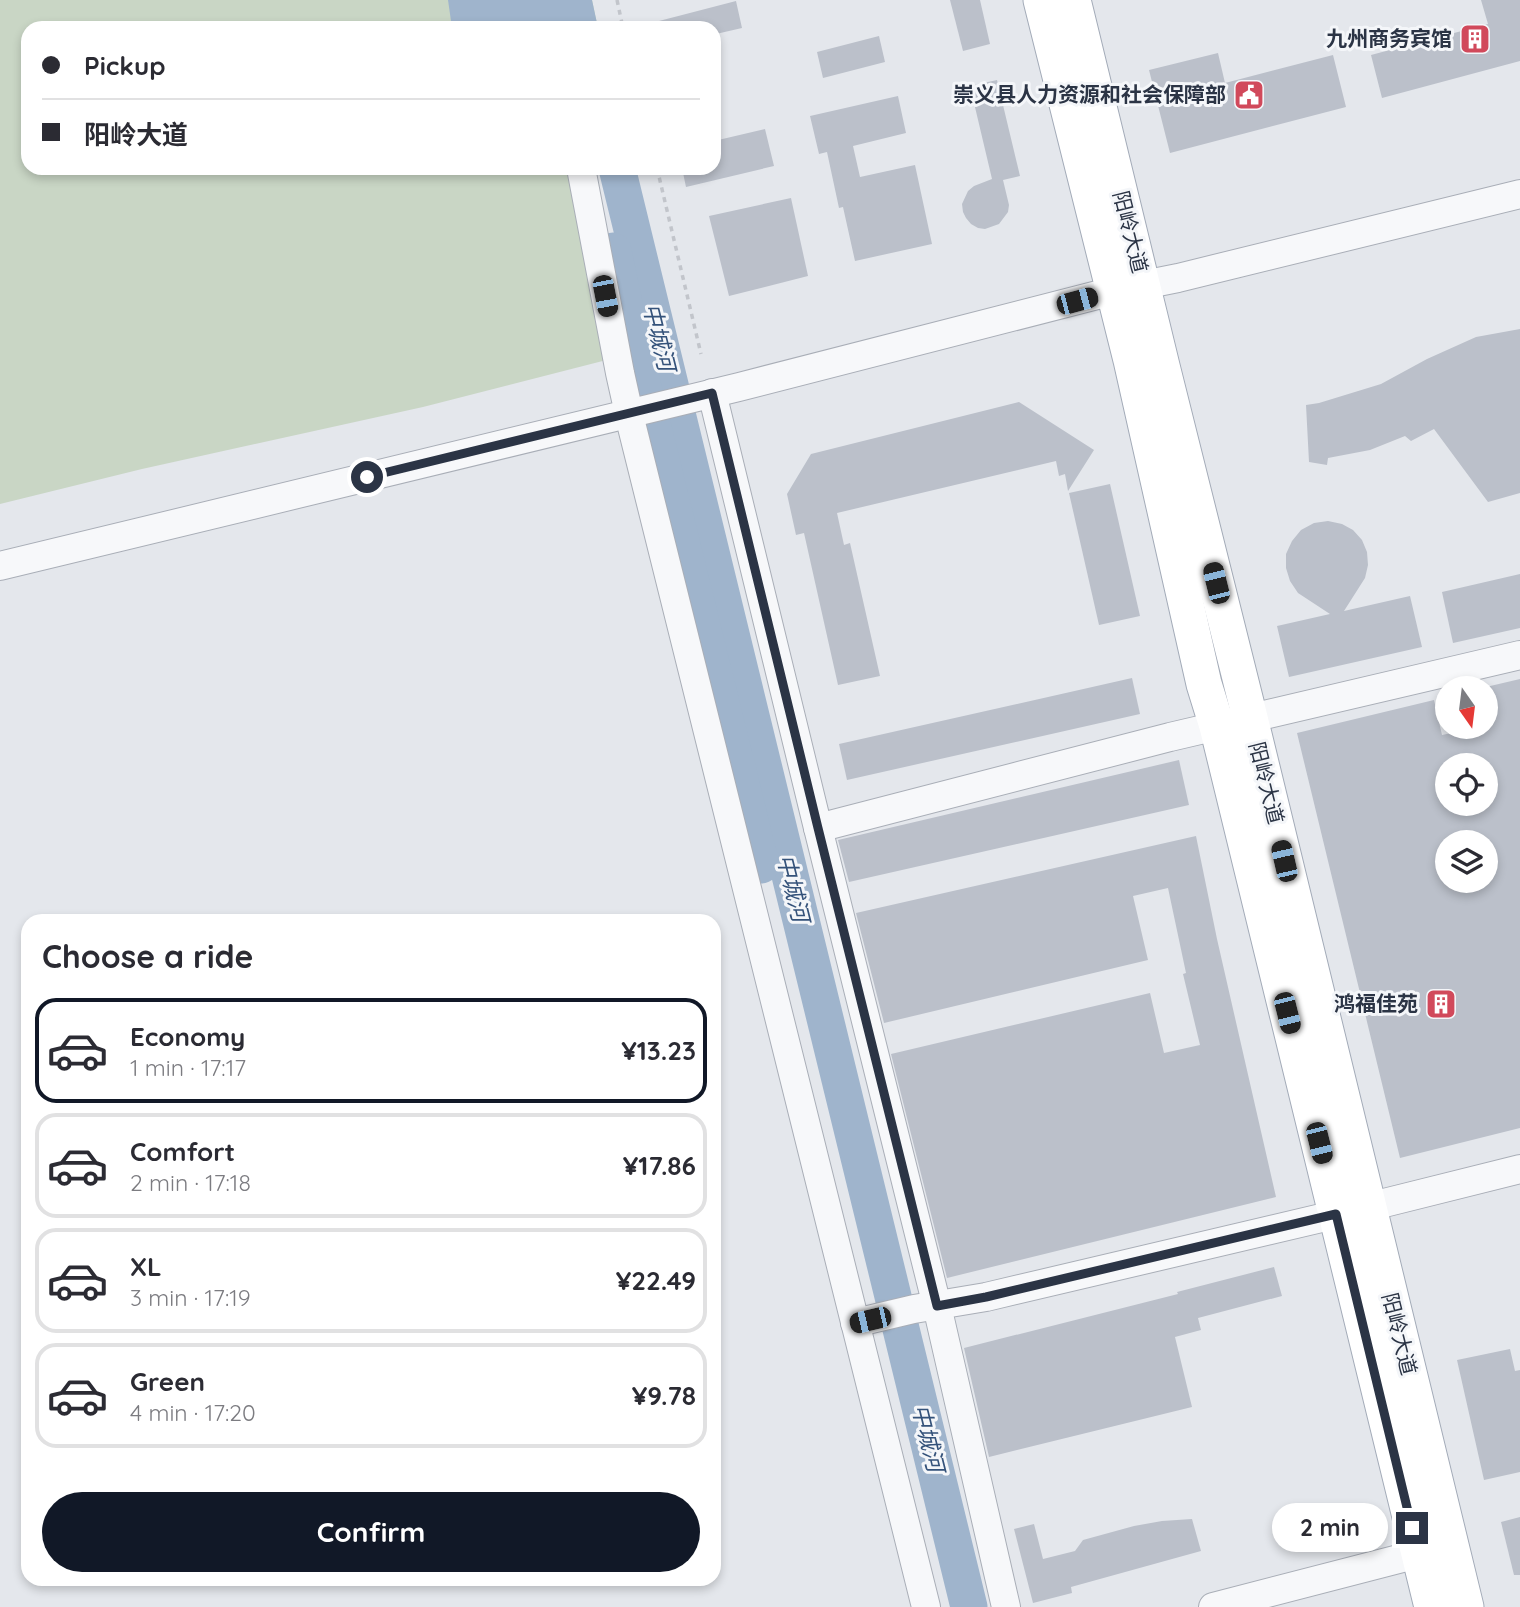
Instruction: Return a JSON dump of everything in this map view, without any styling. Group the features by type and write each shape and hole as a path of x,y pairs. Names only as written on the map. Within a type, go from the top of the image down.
{"main road":[{"name":"阳岭大道","path":"1041,0 1128,288 1250,718 1352,1211 1418,1554 1432,1607"},
{"name":"阳岭大道","path":"1073,0 1204,684 1466,1607"}],"street":[{"path":"583,175 637,412 862,1321 926,1607"},
{"path":"0,566 1520,194"},
{"path":"704,395 818,828 926,1308 1006,1607"},
{"path":"818,828 1217,726 1520,655"},
{"path":"862,1321 986,1297 1520,1169"},
{"path":"1213,1607 1418,1554"}],"path":[{"path":"617,0 622,21"},
{"path":"658,175 701,354"}],"green space":[{"path":"0,0 592,0 596,21 21,21 21,175 594,175 630,354 423,407 142,469 0,504"}],"water":[{"path":"448,0 592,0 596,21 451,21"}],"building":[{"path":"950,0 980,0 990,44 963,51"},
{"name":"九州商务宾馆","path":"1481,0 1520,0 1520,61 1382,98 1371,55 1488,24"},
{"path":"736,1 742,28 721,33 721,21 659,21"},
{"path":"879,36 885,62 823,78 817,52"},
{"name":"崇义县人力资源和社会保障部","path":"1218,53 1225,83 1333,55 1346,107 1170,153 1149,70"},
{"path":"997,80 1020,176 1003,180 1008,212 999,224 985,229 971,224 963,212 962,204 968,191 974,186 992,179 970,86"},
{"path":"898,96 906,133 853,146 860,177 915,165 932,244 855,261 843,207 839,208 827,152 819,154 810,116"},
{"path":"765,129 774,166 686,187 683,175 721,175 721,139"},
{"path":"791,198 808,276 729,296 709,216"},
{"path":"1520,329 1520,493 1488,502 1434,429 1411,441 1405,436 1370,450 1328,458 1327,465 1309,462 1306,405 1381,384 1476,337"},
{"path":"1019,402 1094,450 1068,491 1065,474 1059,476 1056,461 837,513 844,545 850,543 880,676 838,685 804,533 796,535 787,494 811,454"},
{"path":"1110,484 1140,616 1099,625 1069,493"},
{"path":"1328,521 1353,530 1362,540 1367,552 1365,578 1344,611 1410,596 1422,647 1289,677 1277,626 1330,614 1298,593 1286,568 1286,554 1301,530 1314,523"},
{"path":"1520,574 1520,628 1453,643 1442,592"},
{"path":"1132,678 1140,714 847,780 839,744"},
{"name":"鸿福佳苑","path":"1520,679 1520,1128 1400,1158 1297,733 1434,700 1435,739 1498,739 1498,684"},
{"path":"1179,760 1189,805 849,882 838,840"},
{"path":"1196,836 1276,1197 947,1278 891,1054 1150,993 1164,1053 1200,1045 1183,974 1186,973 1168,888 1133,896 1148,960 884,1023 856,913"},
{"path":"1274,1267 1282,1296 1198,1318 1201,1330 1175,1337 1192,1407 989,1457 964,1348"},
{"path":"1510,1349 1515,1371 1520,1370 1520,1472 1484,1480 1457,1360"},
{"path":"1520,1517 1520,1575 1514,1575 1501,1522"},
{"path":"1192,1519 1201,1551 1071,1587 1072,1593 1033,1603 1014,1529 1034,1524 1043,1559 1075,1551 1083,1540 1134,1526"}],"waterway":[{"name":"中城河","path":"619,175 969,1607"},
{"path":"613,251 634,351 761,865"}],"place":[{"name":"九州商务宾馆","path":"1475,39"},
{"name":"崇义县人力资源和社会保障部","path":"1249,95"},
{"name":"鸿福佳苑","path":"1441,1004"}],"route":[{"path":"367,477 712,393 937,1306 986,1297 1336,1214 1412,1528"}]}
